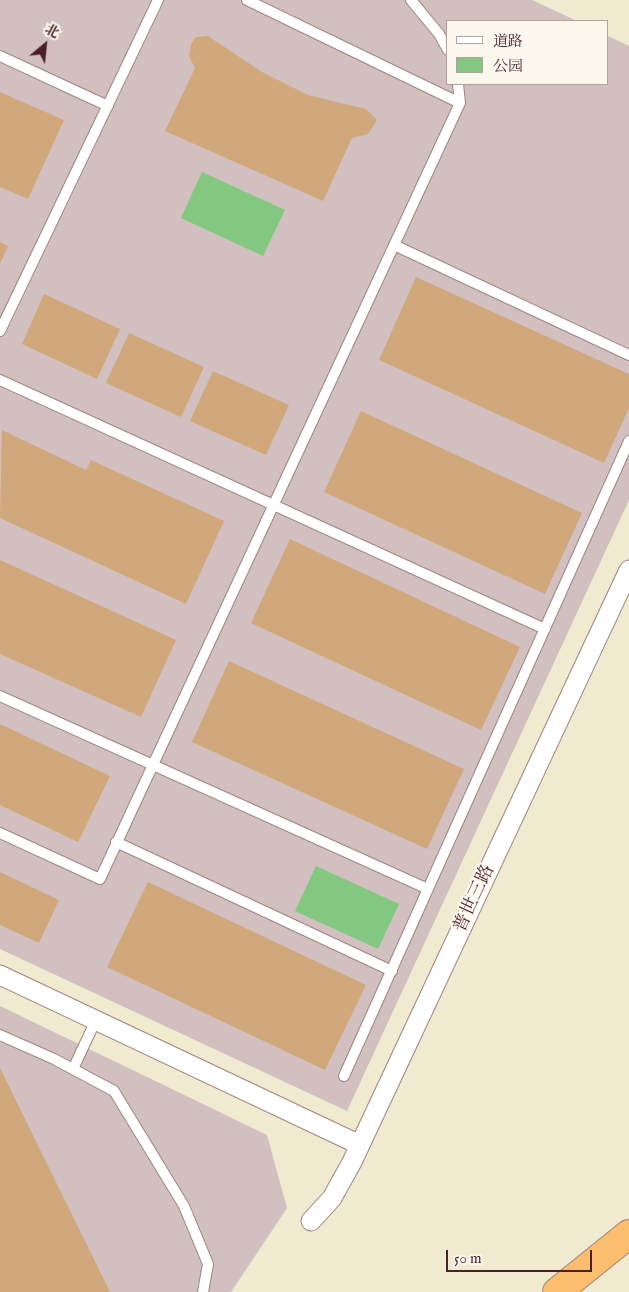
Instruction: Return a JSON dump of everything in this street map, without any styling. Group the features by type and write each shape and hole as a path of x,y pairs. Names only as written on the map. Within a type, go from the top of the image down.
{"highway":[{"path":"557,1292 629,1234"}],"street":[{"name":"普世三路","path":"311,1221 332,1198 360,1144 629,570"},
{"path":"0,974 360,1144"}],"lane":[{"path":"0,331 158,0"},
{"path":"247,0 460,103"},
{"path":"411,0 439,34 446,46"},
{"path":"0,56 108,106"},
{"path":"0,833 100,879 460,103 458,85"},
{"path":"394,246 629,355"},
{"path":"0,380 545,629"},
{"path":"344,1076 629,442"},
{"path":"0,696 428,889"},
{"path":"116,842 392,971"},
{"path":"73,1069 96,1020"},
{"path":"0,1035 73,1069 114,1091 184,1206 208,1264 203,1292"}],"shaded area":[{"path":"0,0 532,0 575,20 446,20 446,85 609,85 609,36 629,46 629,500 347,1111 0,949"},
{"path":"0,1006 267,1135 287,1208 231,1292 0,1292"}],"green space":[{"path":"202,172 285,210 263,256 181,218"},
{"path":"316,866 399,904 378,949 295,911"}],"building":[{"path":"208,36 262,72 308,95 366,109 377,120 368,134 352,138 323,201 165,131 195,68 189,56 191,44 196,37"},
{"path":"0,92 64,120 28,199 0,187"},
{"path":"0,242 8,246 0,264"},
{"path":"416,277 629,374 629,408 604,463 379,360"},
{"path":"44,294 120,329 97,379 22,344"},
{"path":"129,333 204,367 181,417 106,383"},
{"path":"213,371 289,405 266,455 190,421"},
{"path":"361,411 582,513 545,594 324,492"},
{"path":"2,430 86,470 91,460 224,521 186,604 0,518"},
{"path":"290,539 520,647 481,730 251,623"},
{"path":"0,560 176,640 141,717 0,654"},
{"path":"229,661 464,769 427,849 192,742"},
{"path":"0,724 110,776 78,842 0,805"},
{"path":"0,872 59,900 39,943 0,925"},
{"path":"148,882 366,985 325,1070 107,967"},
{"path":"0,1068 110,1292 0,1292"}]}
